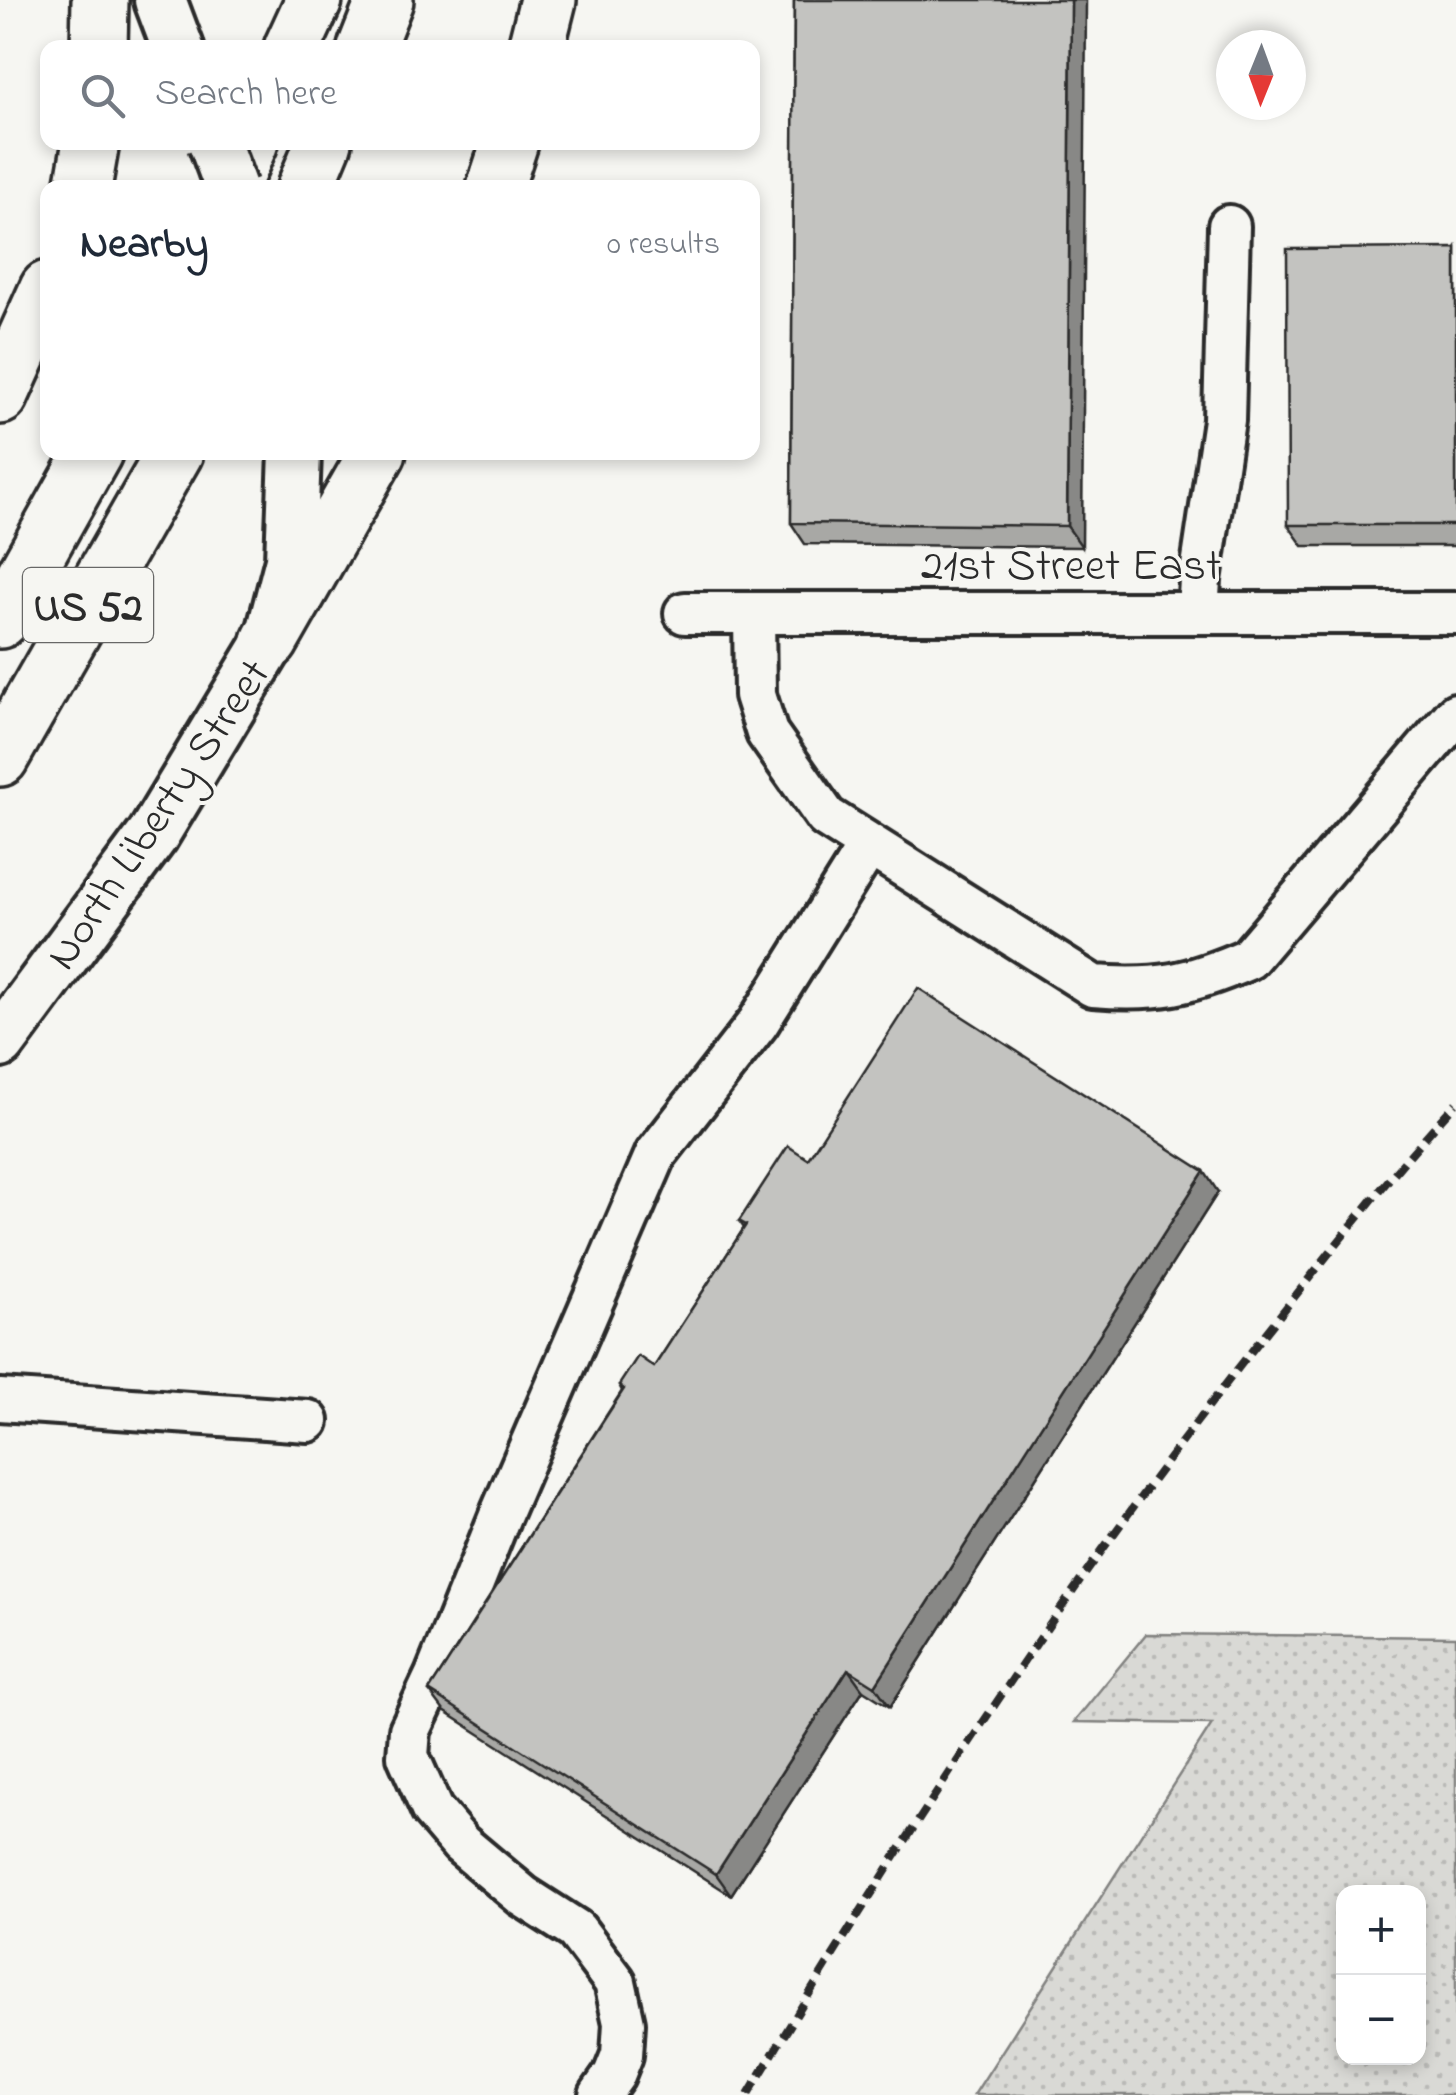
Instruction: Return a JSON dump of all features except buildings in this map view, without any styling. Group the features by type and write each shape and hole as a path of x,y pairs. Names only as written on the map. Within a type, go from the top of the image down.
{"highway":[{"path":"99,40 100,0"},
{"path":"296,40 314,0"},
{"path":"369,40 385,0"},
{"path":"538,40 548,0"},
{"path":"84,180 90,150"},
{"path":"233,180 247,150"},
{"path":"308,180 321,150"},
{"path":"498,180 507,150"},
{"path":"0,396 40,307"},
{"name":"US 52","path":"0,620 90,460"},
{"name":"US 52","path":"0,758 170,460"},
{"path":"270,641 373,460"}],"main road":[{"path":"217,150 227,180"},
{"name":"North Liberty Street","path":"0,1042 153,835 270,641 291,560 295,460"}],"street":[{"path":"1198,613 1224,420 1229,226"},
{"name":"21st Street East","path":"685,613 1456,613"},
{"path":"754,613 755,694 767,733 826,817 1093,986 1141,990 1200,980 1248,959 1456,714"},
{"path":"600,2095 622,2055 624,2023 615,1982 576,1930 523,1896 461,1844 432,1810 408,1756 410,1730 656,1154 758,1023 869,845"},
{"path":"0,1400 308,1421"}],"shaded area":[{"path":"1146,1634 1456,1637 1456,2095 974,2095 1212,1724 1074,1722"}],"railway":[{"path":"748,2095 934,1796 1066,1601 1277,1319 1456,1103"}]}
